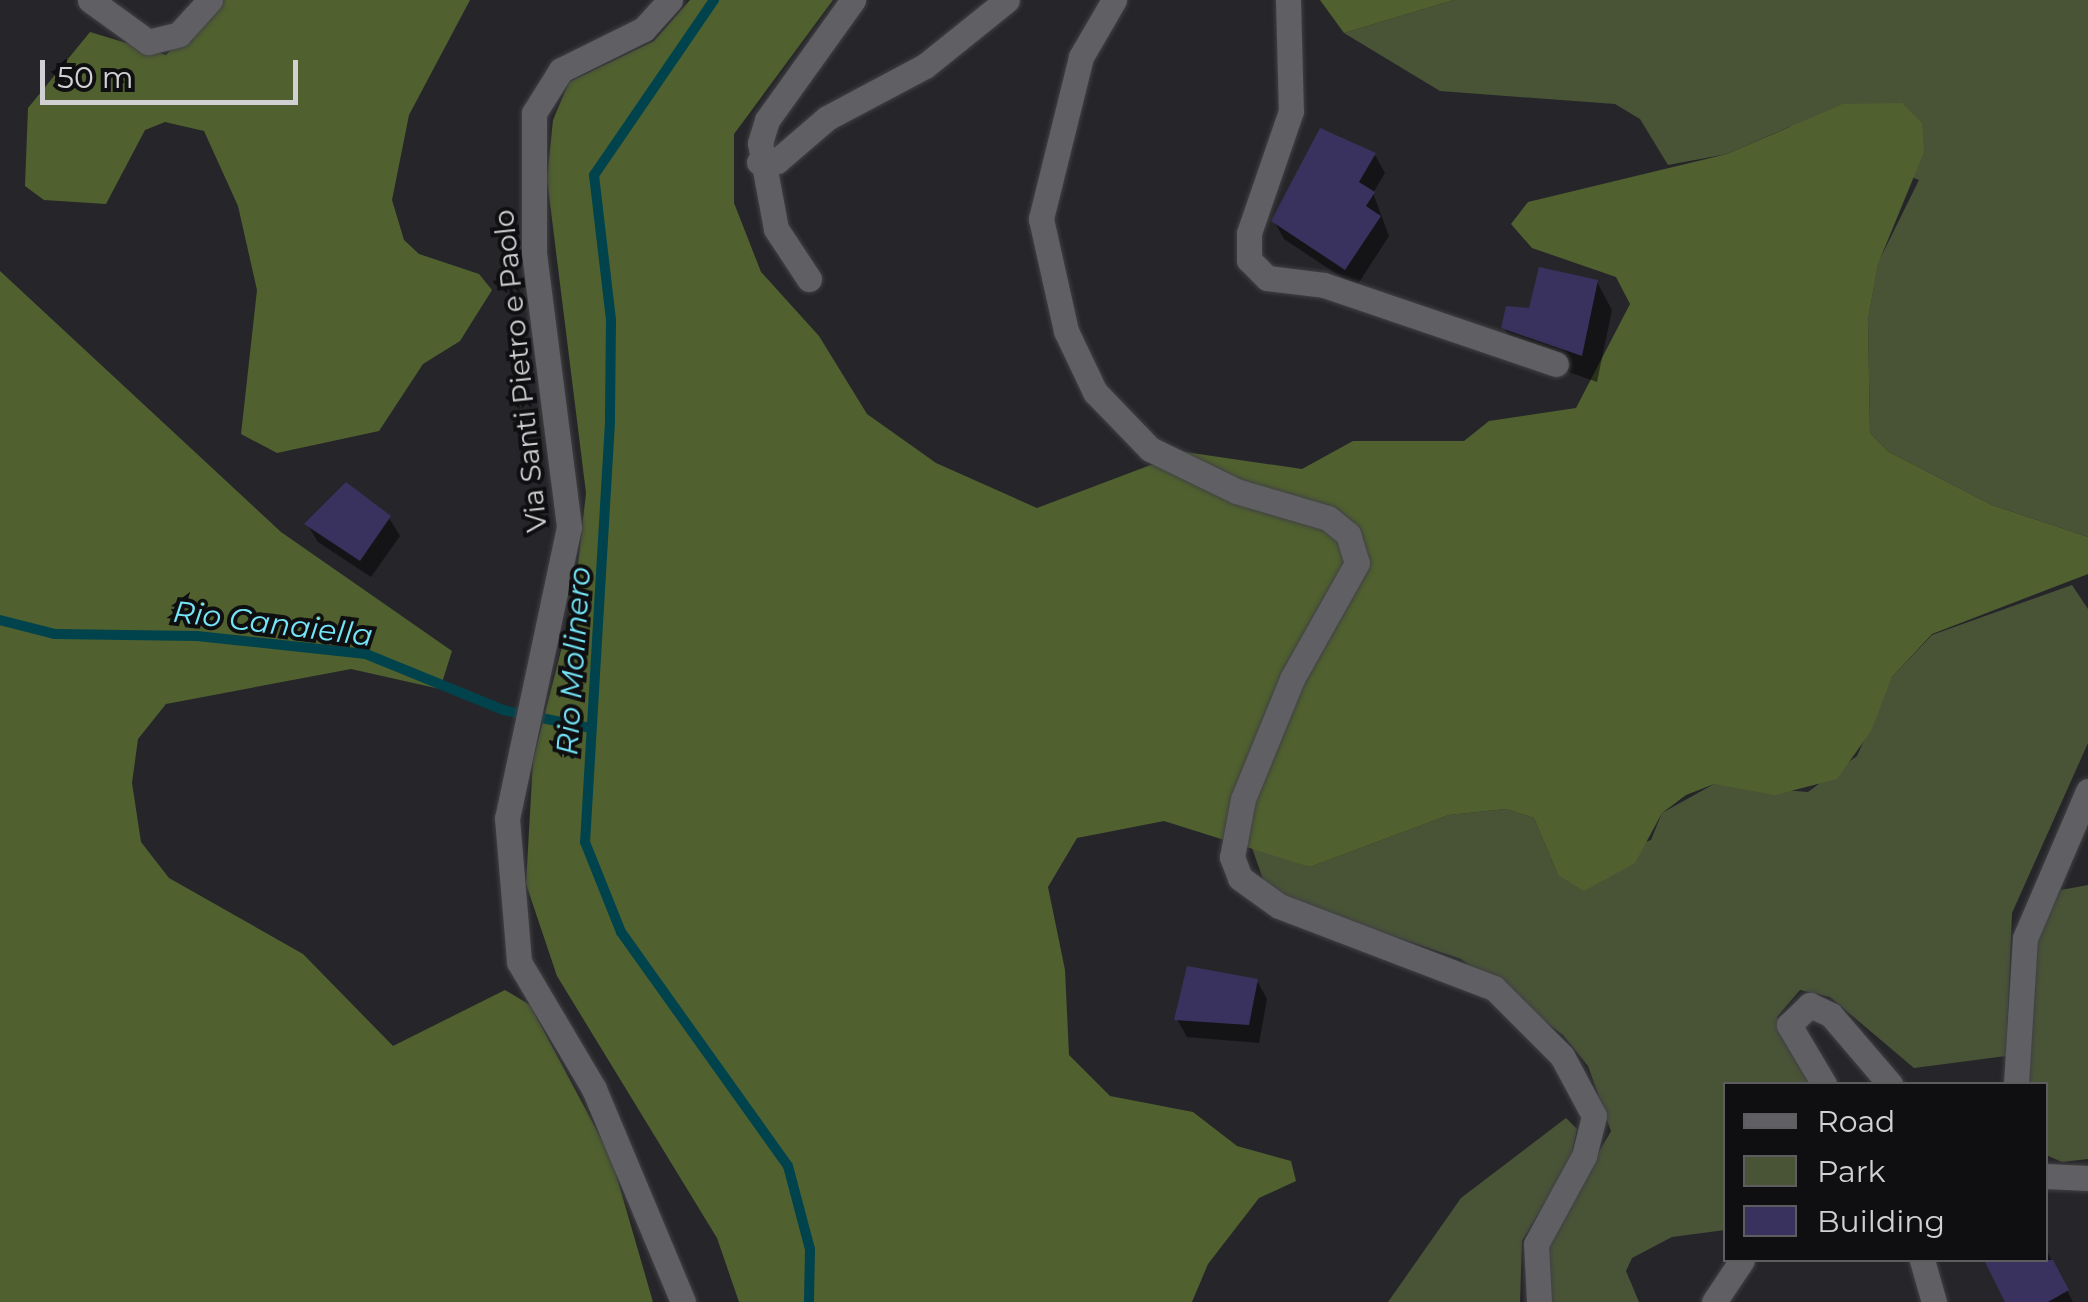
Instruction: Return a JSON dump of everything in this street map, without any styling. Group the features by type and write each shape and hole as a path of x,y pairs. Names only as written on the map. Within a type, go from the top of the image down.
{"street":[{"path":"90,0 148,42 179,34 210,0"},
{"name":"Via Santi Pietro e Paolo","path":"670,0 644,29 561,70 534,114 534,253 569,527 527,701 506,818 510,927 519,962 594,1089 682,1302"},
{"path":"809,279 776,229 759,162 767,120 853,0"},
{"path":"759,162 777,160 827,118 925,66 1007,0"},
{"path":"1114,0 1081,57 1042,219 1066,331 1094,392 1150,449 1236,491 1328,518 1348,534 1357,564 1292,679 1244,798 1232,857 1240,878 1279,906 1494,988 1562,1056 1594,1116 1584,1156 1536,1244 1539,1302"},
{"path":"1288,0 1291,111 1249,233 1248,260 1267,278 1324,285 1556,364"},
{"path":"2016,1082 2024,938 2088,790"},
{"path":"1823,1082 1789,1025 1810,1005 1831,1016 1888,1082"},
{"path":"2048,1176 2088,1178"},
{"path":"1714,1302 1741,1262"},
{"path":"1923,1262 1934,1302"}],"green space":[{"path":"220,0 470,0 409,115 392,200 404,240 419,254 479,274 492,290 460,341 423,364 379,431 277,453 241,434 257,290 238,206 204,131 165,122 145,130 106,204 44,200 25,186 28,108 90,32 166,55"},
{"path":"690,0 833,0 734,134 734,203 761,272 819,336 867,414 936,463 1037,508 1185,452 1302,469 1353,441 1464,441 1489,421 1576,408 1630,304 1616,277 1532,248 1511,224 1528,202 1727,154 1843,104 1902,103 1922,123 1924,152 1878,264 1868,320 1870,433 1889,452 1992,505 2088,537 2088,574 1932,634 1892,677 1871,731 1837,779 1775,795 1714,784 1686,795 1662,813 1635,863 1584,891 1558,875 1534,818 1506,809 1449,815 1310,867 1164,821 1077,838 1048,887 1065,970 1069,1055 1110,1096 1193,1112 1237,1146 1291,1161 1296,1181 1259,1198 1208,1264 1192,1302 739,1302 717,1238 557,976 526,884 533,760 574,600 586,493 547,179 553,120 569,82 654,41"},
{"path":"1320,0 1454,0 1344,33"},
{"path":"1454,0 2088,0 2088,537 1992,505 1889,452 1870,433 1868,320 1878,263 1919,180 1789,127 1727,154 1668,165 1640,119 1615,104 1440,91 1344,33"},
{"path":"0,271 281,532 452,651 440,689 351,669 166,704 138,739 132,783 141,842 169,878 303,954 393,1046 505,990 530,1005 611,1157 653,1302 0,1302"},
{"path":"2072,585 2088,609 2088,743 2012,913 2006,1056 1914,1068 1830,997 1800,990 1777,1017 1813,1082 1723,1082 1723,1230 1672,1237 1632,1258 1626,1271 1639,1302 1550,1302 1547,1242 1611,1131 1588,1066 1563,1035 1461,959 1287,900 1265,885 1251,845 1310,867 1449,815 1506,809 1534,818 1558,875 1651,840 1662,813 1714,784 1808,792 1857,756 1892,677 1932,635"},
{"path":"2088,885 2088,1159 2062,1162 2048,1156 2048,1082 2029,1082 2034,945 2061,890"},
{"path":"1566,1118 1577,1129 1570,1161 1522,1241 1520,1302 1388,1302 1461,1198"}],"building":[{"path":"1320,128 1376,153 1359,182 1375,192 1366,206 1381,216 1345,270 1271,221"},
{"path":"1539,267 1598,280 1582,356 1501,328 1506,306 1529,308"},
{"path":"346,482 391,516 360,561 304,524"},
{"path":"1187,966 1258,979 1249,1025 1174,1020"},
{"path":"2053,1260 2069,1290 2048,1302 2005,1302 1985,1262"}],"waterway":[{"name":"Rio Molinero","path":"714,0 594,175 611,320 610,422 585,842 621,932 788,1166 810,1249 809,1302"},
{"name":"Rio Canaiella","path":"0,620 55,634 197,636 366,654 503,710 591,728"}]}
